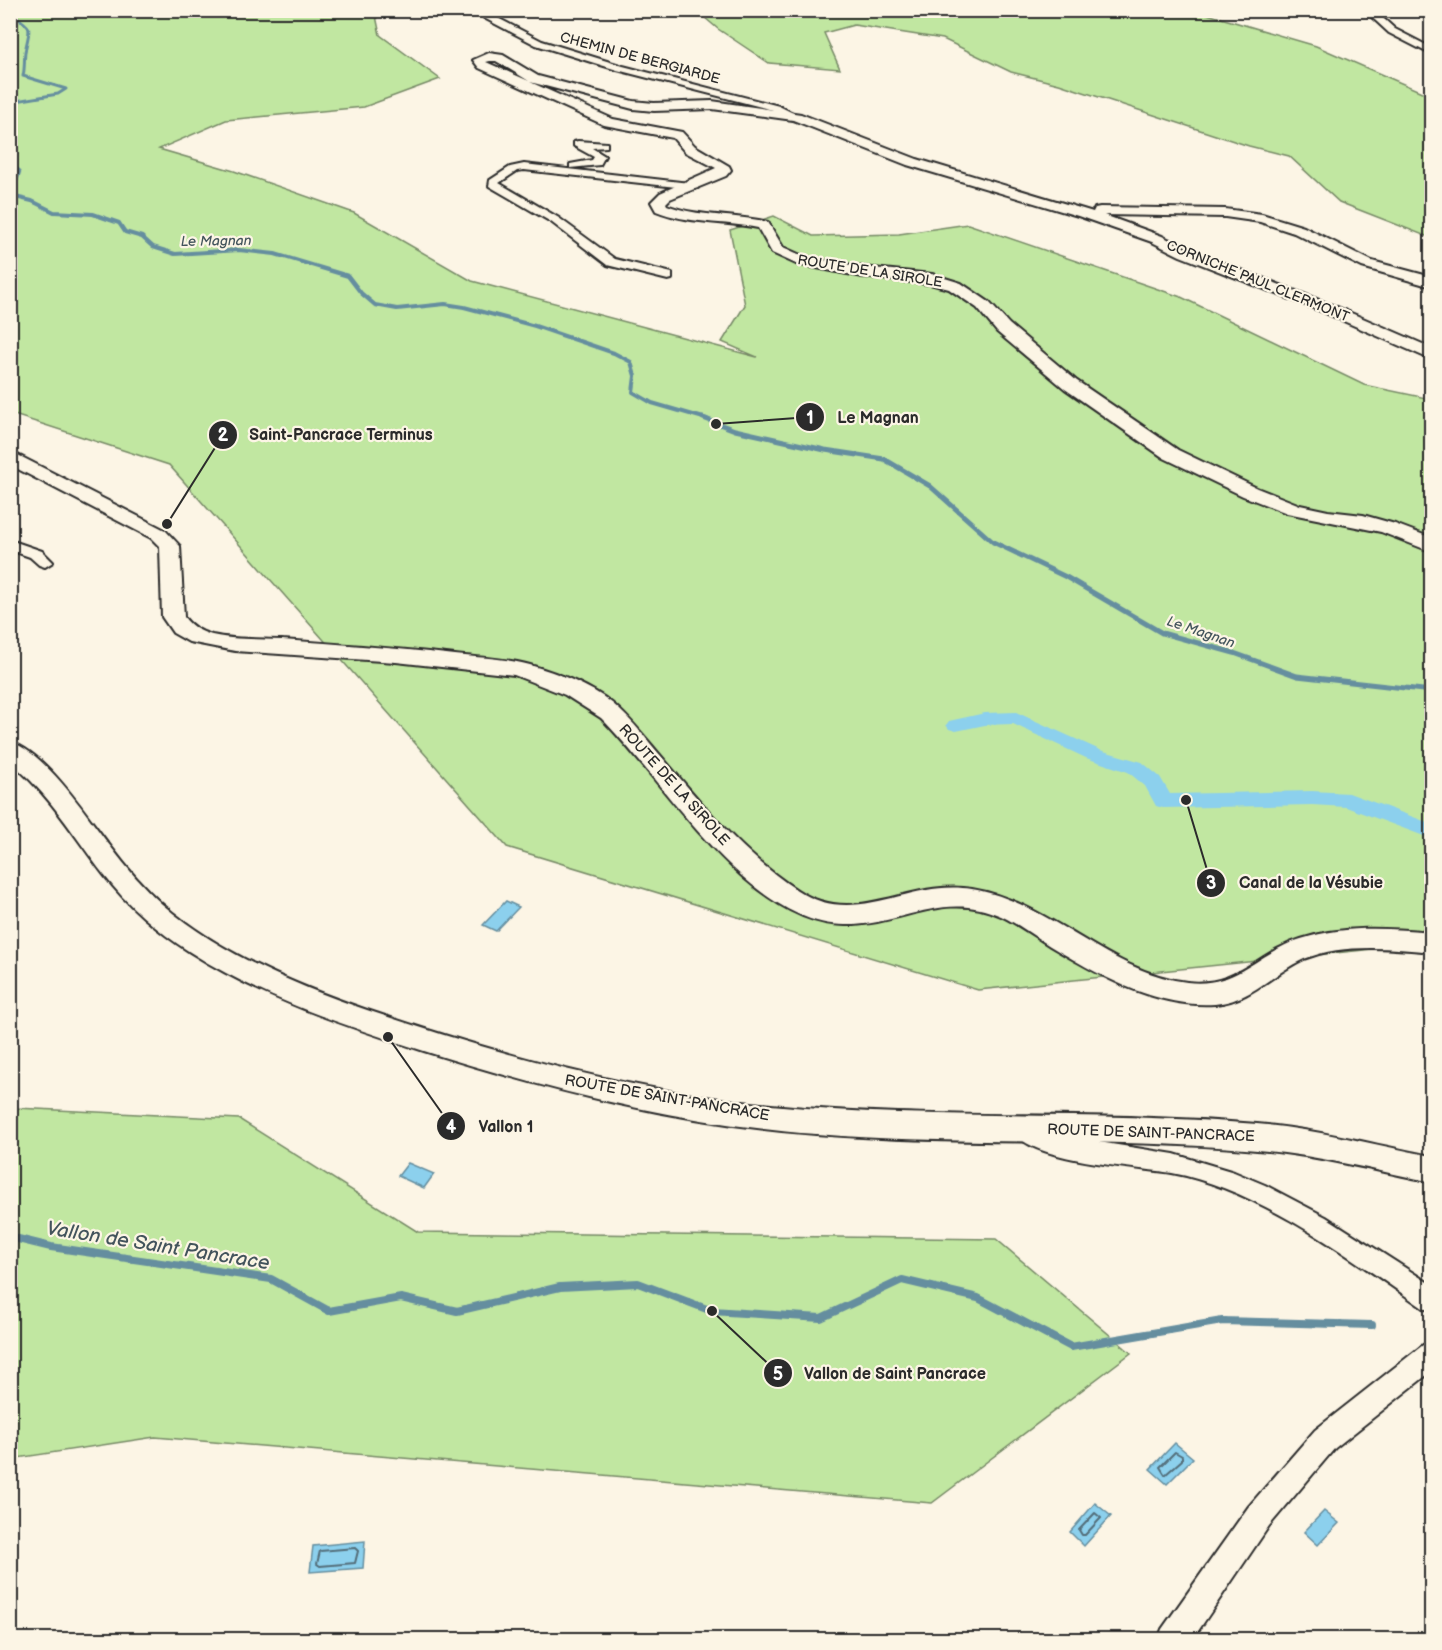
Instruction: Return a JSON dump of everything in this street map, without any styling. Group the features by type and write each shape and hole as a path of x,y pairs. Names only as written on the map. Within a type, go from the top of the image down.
{"street":[{"name":"CHEMIN DE BERGIARDE","path":"483,10 487,16 539,43 620,68 776,108 796,117"},
{"path":"1368,10 1392,31 1431,52"},
{"name":"ROUTE DE LA SIROLE","path":"1083,213 912,162 796,117 712,105 663,107 633,105 534,79 499,58 479,60 483,65 609,122 681,138 690,149 722,166 724,170 694,186 665,196 658,202 662,208 679,215 734,219 763,225 777,250 801,261 863,272 932,279 955,286 983,306 1003,328 1071,385 1171,454 1251,492 1294,509 1328,517 1363,521 1388,528 1431,546"},
{"path":"603,145 578,144 600,156 596,163 591,165 514,169 496,179 495,186 563,225 611,262 668,276"},
{"path":"524,167 694,186"},
{"path":"1083,213 1225,213 1262,218 1299,230 1367,264 1431,282"},
{"name":"CORNICHE PAUL CLERMONT","path":"1083,213 1157,239 1431,354"},
{"name":"ROUTE DE LA SIROLE","path":"10,457 159,534 170,546 173,617 178,626 193,635 224,643 413,656 517,669 573,691 601,706 622,726 709,829 738,857 792,900 825,915 845,917 867,915 940,897 976,899 1012,910 1132,977 1164,987 1198,993 1229,991 1293,952 1319,945 1377,938 1431,942"},
{"path":"10,544 36,554 45,562"},
{"name":"ROUTE DE SAINT-PANCRACE","path":"10,750 45,777 129,887 155,914 184,936 232,964 327,1008 531,1073 687,1105 817,1123 1256,1137 1314,1144 1431,1169"},
{"path":"1024,1128 1034,1136 1066,1147 1138,1157 1192,1168 1271,1199 1320,1226 1431,1300"},
{"path":"1173,1640 1259,1516 1325,1439 1431,1354"}],"green space":[{"path":"11,11 375,11 380,35 440,79 364,107 226,120 159,149 234,171 354,213 472,281 757,357 722,342 745,305 730,230 774,216 813,236 899,234 968,224 1181,297 1364,385 1431,399 1431,943 978,990 507,847 169,465 11,414"},
{"path":"697,11 1197,11 1316,46 1431,96 1431,238 1339,202 1289,156 1249,146 1059,84 1011,72 943,39 854,25 824,33 840,69 769,63 718,29"},
{"path":"10,1105 16,1108 239,1119 418,1232 996,1239 1131,1353 932,1503 155,1437 11,1459"}],"water":[{"path":"506,901 519,907 496,931 483,925"},
{"path":"408,1163 434,1174 424,1188 398,1176"},
{"path":"1175,1443 1193,1458 1167,1484 1150,1469"},
{"path":"1095,1503 1111,1516 1084,1546 1070,1532"},
{"path":"1324,1511 1339,1523 1318,1545 1304,1532"},
{"path":"365,1541 363,1568 310,1572 313,1546"}],"waterway":[{"name":"Le Magnan","path":"10,12 24,22 29,29 23,76 66,89 58,94 10,102"},
{"name":"Le Magnan","path":"10,164 20,171 16,183"},
{"name":"Le Magnan","path":"16,181 11,196 32,201 54,212 93,214 119,223 125,232 142,237 153,247 175,254 239,250 275,254 348,276 361,293 375,305 397,309 445,304 464,307 535,326 614,353 631,362 635,376 633,392 652,403 707,419"},
{"name":"Le Magnan","path":"703,418 735,430 825,450 884,459 930,486 993,542 1066,577 1162,633 1234,653 1297,676 1432,691"},
{"path":"956,725 985,719 1016,718 1093,754 1135,767 1153,782 1163,801 1312,798 1349,800 1432,832"},
{"name":"Vallon de Saint Pancrace","path":"10,1237 51,1247 271,1279 329,1311 401,1298 457,1311 560,1287 638,1283 712,1311 821,1318 902,1280 978,1298 1071,1347 1222,1321 1372,1325"}],"place":[{"name":"Le Magnan","path":"716,424"},
{"name":"Saint-Pancrace Terminus","path":"167,524"},
{"name":"Canal de la Vésubie","path":"1186,800"},
{"name":"Vallon 1","path":"388,1037"},
{"name":"Vallon de Saint Pancrace","path":"712,1311"}]}
